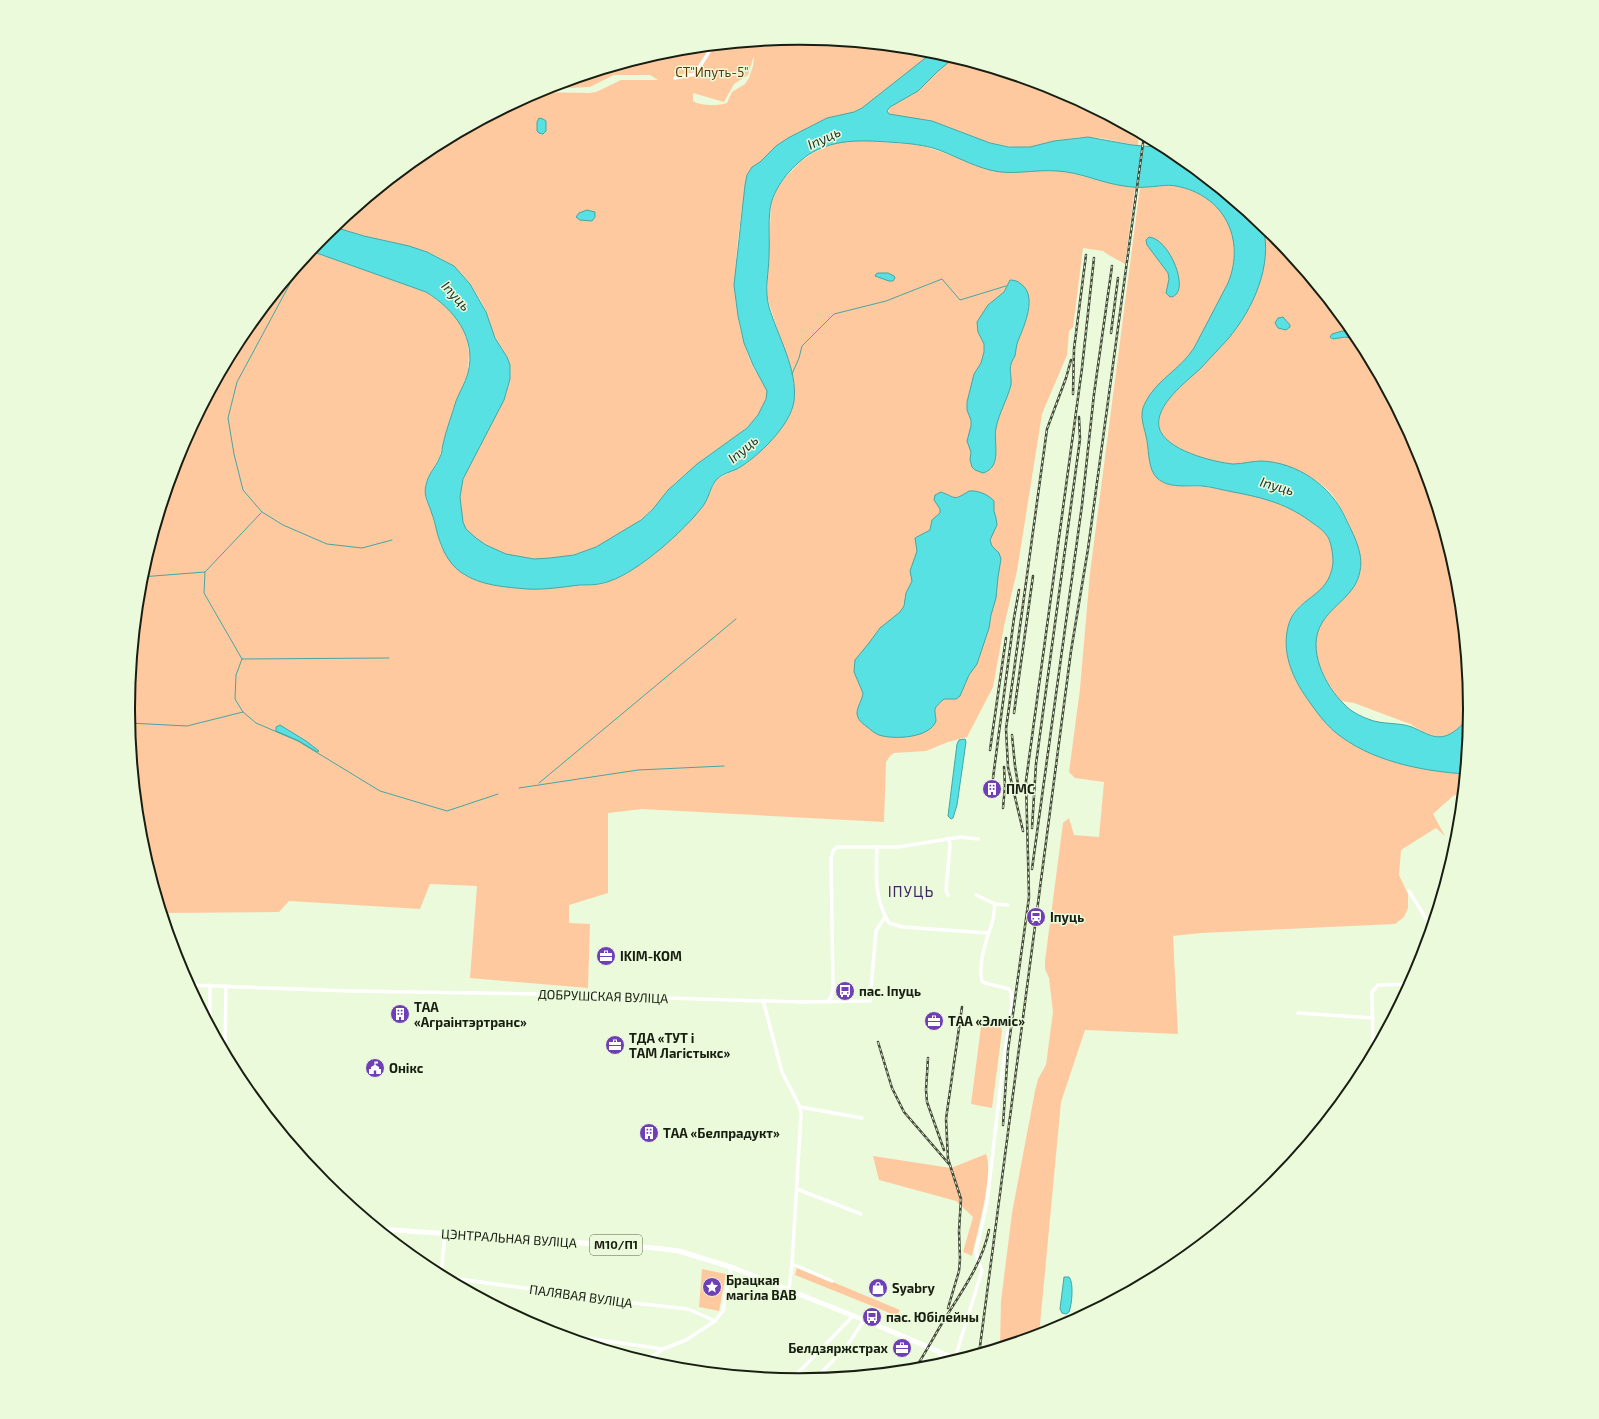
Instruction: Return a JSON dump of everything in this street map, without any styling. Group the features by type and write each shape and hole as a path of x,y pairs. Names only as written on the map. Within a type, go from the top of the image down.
{"main road":[{"name":"ЦЭНТРАЛЬНАЯ ВУЛІЦА","path":"386,1230 655,1248 680,1251 731,1267"},
{"name":"М10/П1","path":"731,1267 950,1356"}],"street":[{"path":"675,78 695,74 709,52"},
{"path":"828,1002 833,989 831,858 833,851 837,847 898,847 961,836 978,839"},
{"path":"948,895 946,890 950,846 949,838"},
{"path":"877,847 876,890 885,917 889,923 898,926 988,933"},
{"path":"1408,891 1429,923"},
{"path":"976,895 995,904 1008,905"},
{"path":"957,1354 982,1270 978,1262 976,1251 987,1203 1002,1073 1012,1003 1011,992 1009,989 985,984 982,981 981,969 995,904"},
{"name":"ДОБРУШСКАЯ ВУЛІЦА","path":"195,984 351,991 536,994 828,1002 870,1001 876,931 885,917"},
{"path":"1373,1045 1372,992 1378,985 1404,984"},
{"path":"210,985 210,1015"},
{"path":"225,1044 226,986"},
{"path":"763,1000 782,1072 800,1107 801,1115 792,1264 789,1290"},
{"path":"1298,1013 1373,1018"},
{"path":"800,1107 862,1118"},
{"path":"797,1188 861,1214"},
{"path":"442,1270 445,1234"},
{"path":"792,1264 832,1281"},
{"path":"652,1357 663,1349 686,1340 716,1321 723,1311 731,1267"},
{"name":"ПАЛЯВАЯ ВУЛІЦА","path":"456,1278 625,1302 688,1308 716,1321"},
{"path":"797,1374 852,1316"},
{"path":"821,1374 849,1343 864,1320"},
{"path":"582,1338 663,1349"},
{"path":"938,1351 941,1358"}],"green space":[{"name":"СТ\"Ипуть-5\"","path":"756,46 843,46 926,58 862,108 854,112 827,118 782,142 759,163 752,167 747,175 736,260 736,298 738,317 746,349 754,369 765,385 767,393 766,401 753,421 735,437 705,457 666,492 655,507 619,535 583,552 564,557 545,559 525,558 506,554 477,540 468,532 460,512 460,494 467,470 477,447 502,403 510,379 509,361 494,335 483,304 462,274 439,258 414,248 341,229 361,210 395,182 430,157 467,134 506,114 554,92 589,93 596,92 621,80 658,80 650,75 614,75 590,87 565,88 586,80 670,58","holes":["754,55 753,66 749,78 745,84 732,92 727,103 710,105 700,104 693,101 693,93 724,102 734,84 748,75"]},
{"path":"948,63 1013,80 1054,96 1132,134 1139,138 1138,146 1101,138 1082,137 1054,141 1030,147 1015,147 990,143 932,121 892,115 888,113 890,107 918,91"},
{"path":"844,141 870,141 921,145 996,171 1064,171 1104,182 1135,187 1125,264 1103,251 1083,248 1073,327 1069,331 1067,355 1042,414 1017,571 1004,626 993,687 967,737 948,742 926,751 894,753 890,756 886,762 884,822 642,809 608,813 608,893 569,905 569,923 590,924 588,988 470,978 477,886 430,884 420,909 289,901 279,912 167,913 148,839 136,753 136,666 148,580 170,496 186,455 204,416 224,377 247,340 272,305 300,271 317,253 426,292 444,305 455,316 462,328 467,340 469,354 468,372 456,401 440,456 426,482 425,493 441,547 464,575 480,581 507,587 533,589 603,584 627,573 649,558 680,530 703,506 717,479 739,468 753,457 775,436 789,417 794,398 793,378 767,297 771,204 777,189 801,161 828,146"},
{"path":"1172,185 1190,190 1205,197 1217,207 1226,219 1232,233 1234,249 1233,265 1228,283 1194,348 1189,355 1155,388 1143,408 1142,417 1149,460 1154,474 1157,478 1167,484 1234,491 1262,498 1289,508 1302,515 1324,532 1329,539 1332,551 1333,563 1330,575 1326,584 1294,612 1287,630 1286,639 1288,658 1294,677 1304,694 1326,724 1349,742 1380,757 1397,763 1448,773 1461,774 1458,794 1453,796 1433,814 1445,836 1436,828 1401,850 1399,875 1408,894 1408,908 1404,917 1395,924 1201,933 1173,936 1178,1034 1085,1030 1061,1102 1040,1329 1000,1343 1001,1301 1012,1213 1035,1091 1038,1079 1046,1065 1053,1012 1049,978 1045,969 1045,961 1063,823 1069,818 1074,835 1099,837 1104,782 1075,778 1069,772 1080,689 1090,573 1140,187"},
{"path":"1264,235 1299,271 1327,305 1352,340 1375,377 1395,416 1413,455 1429,496 1451,580 1463,666 1464,722 1448,735 1442,737 1429,735 1410,724 1354,703 1341,701 1328,683 1323,673 1316,651 1318,629 1324,619 1357,581 1360,572 1360,561 1353,535 1342,510 1330,492 1309,476 1285,466 1260,461 1235,464 1215,461 1190,453 1178,447 1168,441 1162,433 1159,424 1160,415 1169,399 1216,352 1246,312 1259,282 1263,266"},
{"path":"982,1019 997,1023 1001,1027 1002,1031 992,1108 971,1104"},
{"path":"986,1154 988,1175 981,1219 972,1256 963,1252 973,1217 956,1201 879,1180 873,1156 951,1168"},
{"path":"797,1267 900,1310 897,1316 795,1275"},
{"path":"702,1269 726,1274 719,1311 699,1307"}],"water":[{"path":"926,58 948,63 918,91 890,107 887,111 889,114 932,121 990,143 1009,147 1030,147 1054,141 1088,137 1132,145 1153,147 1204,182 1238,210 1264,235 1265,256 1263,271 1253,301 1228,339 1167,402 1159,419 1159,427 1163,435 1170,442 1190,453 1214,461 1233,464 1254,461 1274,462 1300,471 1322,486 1331,495 1339,506 1354,537 1359,550 1361,564 1358,579 1354,587 1327,616 1318,633 1316,644 1317,655 1324,677 1346,707 1358,715 1373,721 1407,725 1427,734 1440,737 1446,736 1457,730 1464,722 1461,774 1448,773 1397,763 1364,750 1349,742 1335,732 1322,719 1299,686 1289,662 1286,636 1292,617 1297,609 1319,591 1330,575 1333,563 1331,545 1326,534 1322,530 1295,511 1276,503 1210,487 1178,486 1167,484 1157,478 1152,470 1142,417 1143,408 1155,388 1189,355 1194,348 1228,283 1233,267 1234,251 1232,235 1227,221 1218,209 1207,199 1193,191 1172,185 1129,187 1107,183 1074,173 1057,171 998,172 975,165 933,148 905,143 857,141 837,143 817,150 808,155 789,172 775,193 770,209 767,288 768,301 790,366 794,389 792,410 787,420 772,440 745,464 719,477 713,485 703,506 685,527 673,538 634,569 610,581 554,588 527,589 477,581 462,573 452,564 448,559 440,541 426,497 425,489 428,478 441,455 456,401 468,373 470,360 466,336 461,326 446,307 426,292 317,253 341,229 427,252 454,266 470,284 486,312 495,338 507,357 510,365 510,379 504,400 463,479 460,497 463,522 466,529 476,538 486,545 506,554 534,559 574,555 596,547 641,520 653,509 668,490 697,464 747,428 758,415 766,399 767,391 753,365 744,343 738,316 734,285 747,175 752,167 760,162 776,146 788,138 827,118 854,112 862,108"},
{"path":"539,118 546,121 546,131 543,134 537,131 537,122"},
{"path":"587,210 595,212 595,217 592,221 580,220 576,217 579,213"},
{"path":"1149,237 1157,240 1165,247 1176,267 1179,278 1179,287 1176,294 1170,297 1166,293 1169,279 1168,273 1147,245 1146,240"},
{"path":"878,273 888,273 895,278 893,281 889,281 875,276"},
{"path":"1010,280 1019,282 1026,289 1029,296 1028,311 1017,343 1015,356 1011,364 1011,385 996,428 995,460 989,470 983,473 972,467 970,460 971,452 967,441 971,420 967,410 967,402 974,374 981,363 984,352 984,344 978,332 977,322 988,305 1004,292"},
{"path":"1283,317 1290,325 1290,327 1286,330 1278,328 1275,323 1278,318"},
{"path":"1346,331 1351,338 1345,337 1333,339 1330,337 1332,334"},
{"path":"969,491 983,493 994,501 994,511 997,525 990,540 992,546 999,553 1001,559 996,598 989,628 977,664 969,675 960,696 956,699 944,699 936,707 936,721 927,731 902,737 886,737 879,735 863,724 859,720 857,714 863,693 854,672 855,660 880,628 900,612 904,606 906,593 912,581 910,571 917,551 915,538 930,530 932,520 940,513 940,509 934,500 935,495 941,492 955,498"},
{"path":"280,725 319,751 317,752 299,741 276,731 276,727"},
{"path":"965,739 966,742 957,805 953,818 951,819 948,816 957,744 959,740"},
{"path":"1064,1277 1069,1277 1072,1284 1070,1309 1066,1314 1062,1313 1060,1309"}],"waterway":[{"path":"792,374 799,358 802,346 834,314 886,301 942,279 960,300 1006,286"},
{"path":"291,282 237,382 228,418 234,454 243,490 262,512 283,525 327,544 362,548 392,540"},
{"path":"149,576 205,572 261,513"},
{"path":"205,572 204,593 242,659 389,658"},
{"path":"539,783 736,619"},
{"path":"242,659 236,675 235,699 243,712 256,723 298,741 380,791 447,811 498,794"},
{"path":"135,723 187,726 243,712"},
{"path":"519,788 638,770 724,766"}],"railway":[{"path":"980,1349 1071,651 1088,549 1143,141"},
{"path":"1073,394 1074,349 1086,255"},
{"path":"1003,1125 1008,1050 1029,897 1026,781 1082,368 1094,258"},
{"path":"1032,869 1082,505 1094,394 1112,266"},
{"path":"1111,333 1118,278"},
{"path":"1023,831 1008,767 1006,729 1047,429 1071,360"},
{"path":"1032,828 1036,764 1080,439 1079,417"},
{"path":"1014,713 1033,576"},
{"path":"993,778 1019,590"},
{"path":"990,750 1006,638"},
{"path":"1012,735 1018,784"},
{"path":"1003,808 1005,786 1004,767"},
{"path":"948,1308 959,1271 961,1199 948,1159 946,1119 962,1007"},
{"path":"878,1042 892,1088 904,1112 949,1164"},
{"path":"928,1058 926,1090 927,1102 944,1150"},
{"path":"919,1363 975,1268 986,1243 989,1230"}],"place":[{"name":"ПМС","path":"992,789"},
{"name":"Іпуць","path":"1036,917"},
{"name":"IKIM-KOM","path":"606,956"},
{"name":"пас. Іпуць","path":"845,991"},
{"name":"ТАА «Аграінтэртранс»","path":"400,1014"},
{"name":"ТАА «Элміс»","path":"934,1021"},
{"name":"ТДА «ТУТ і ТАМ Лагістыкс»","path":"615,1045"},
{"name":"Онікс","path":"375,1068"},
{"name":"ТАА «Белпрадукт»","path":"649,1133"},
{"name":"Брацкая магіла ВАВ","path":"712,1287"},
{"name":"Syabry","path":"878,1288"},
{"name":"пас. Юбілейны","path":"872,1317"},
{"name":"Белдзяржстрах","path":"902,1348"}],"district":[{"name":"ІПУЦЬ","path":"911,892"}]}
